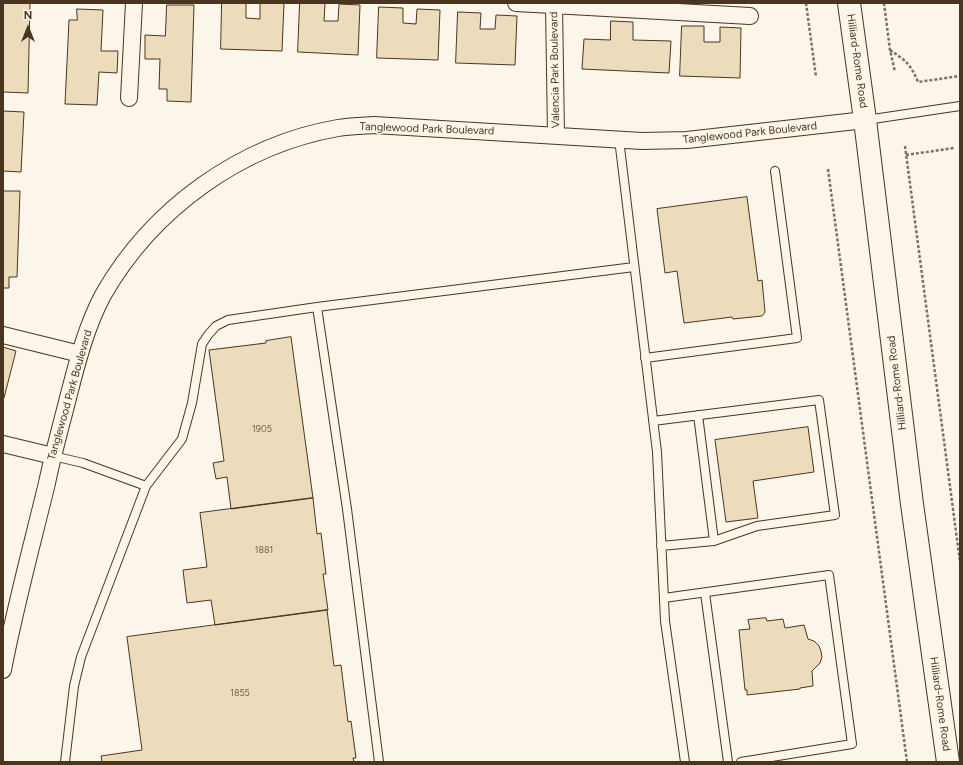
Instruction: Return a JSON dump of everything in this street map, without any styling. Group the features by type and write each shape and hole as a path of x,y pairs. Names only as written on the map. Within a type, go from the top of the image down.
{"main road":[{"name":"Hilliard-Rome Road","path":"849,3 865,120 911,496 948,762"}],"street":[{"path":"128,98 134,3"},
{"name":"Valencia Park Boulevard","path":"516,3 750,16"},
{"name":"Valencia Park Boulevard","path":"554,5 556,135"},
{"name":"Tanglewood Park Boulevard","path":"3,670 10,633 53,456 80,354 90,324 103,296 127,258 151,231 183,200 218,174 264,150 300,137 339,128 374,125 619,139 687,140 865,120"},
{"path":"3,335 80,354"},
{"path":"3,444 53,456"}],"lane":[{"path":"865,120 960,106"},
{"path":"619,139 657,452 665,622 685,762"},
{"path":"645,358 797,338 775,171"},
{"path":"65,762 74,686 81,657 146,486 182,439 192,403 202,344 216,326 228,320 317,307 634,267"},
{"path":"317,307 347,509 379,762"},
{"path":"653,421 819,400 834,515 757,526 714,541 662,546"},
{"path":"698,415 714,541"},
{"path":"53,456 83,463 146,486"},
{"path":"664,598 829,575 852,744 741,762"},
{"path":"705,593 728,762"}],"path":[{"path":"806,3 816,77"},
{"path":"884,3 894,72"},
{"path":"890,50 906,60 918,82 960,76"},
{"path":"905,146 960,562"},
{"path":"906,154 954,148"},
{"path":"828,169 907,762"}],"building":[{"path":"3,3 30,3 28,93 3,92"},
{"path":"222,3 246,3 246,18 260,19 260,3 284,3 282,51 221,49"},
{"path":"300,3 325,3 324,21 338,21 339,4 360,5 358,55 298,52"},
{"path":"167,5 194,5 191,102 167,101 167,89 159,89 160,59 145,59 145,35 165,36"},
{"path":"379,7 403,8 403,23 416,24 417,9 440,10 438,60 377,58"},
{"path":"77,9 103,10 101,51 118,51 117,73 99,72 97,105 65,104 69,20 77,20"},
{"path":"458,12 481,13 480,29 495,29 496,15 517,16 515,65 456,63"},
{"path":"611,21 633,22 633,40 671,41 669,73 582,69 584,39 610,40"},
{"path":"682,26 704,26 704,42 720,42 720,27 741,28 740,78 680,76"},
{"path":"3,111 24,112 21,172 3,171"},
{"path":"3,191 20,191 17,277 9,277 9,288 3,288"},
{"path":"747,197 758,281 762,280 765,312 762,316 733,319 732,317 684,323 677,271 665,273 657,209"},
{"path":"291,337 313,498 231,509 227,477 216,479 213,463 224,461 209,350 266,343 266,341"},
{"path":"3,347 16,351 4,398 3,397"},
{"path":"808,427 814,472 753,481 758,518 726,522 715,440"},
{"path":"313,498 317,534 321,533 326,574 323,574 328,610 215,625 211,600 187,603 183,570 207,567 200,513"},
{"path":"327,610 334,666 341,665 348,722 351,721 356,758 353,758 354,762 102,762 101,756 142,750 127,637"},
{"path":"766,618 767,621 783,619 785,628 804,625 808,639 814,641 819,646 822,657 820,663 812,671 813,686 800,689 747,695 747,690 745,690 739,630 750,629 748,620"}]}
